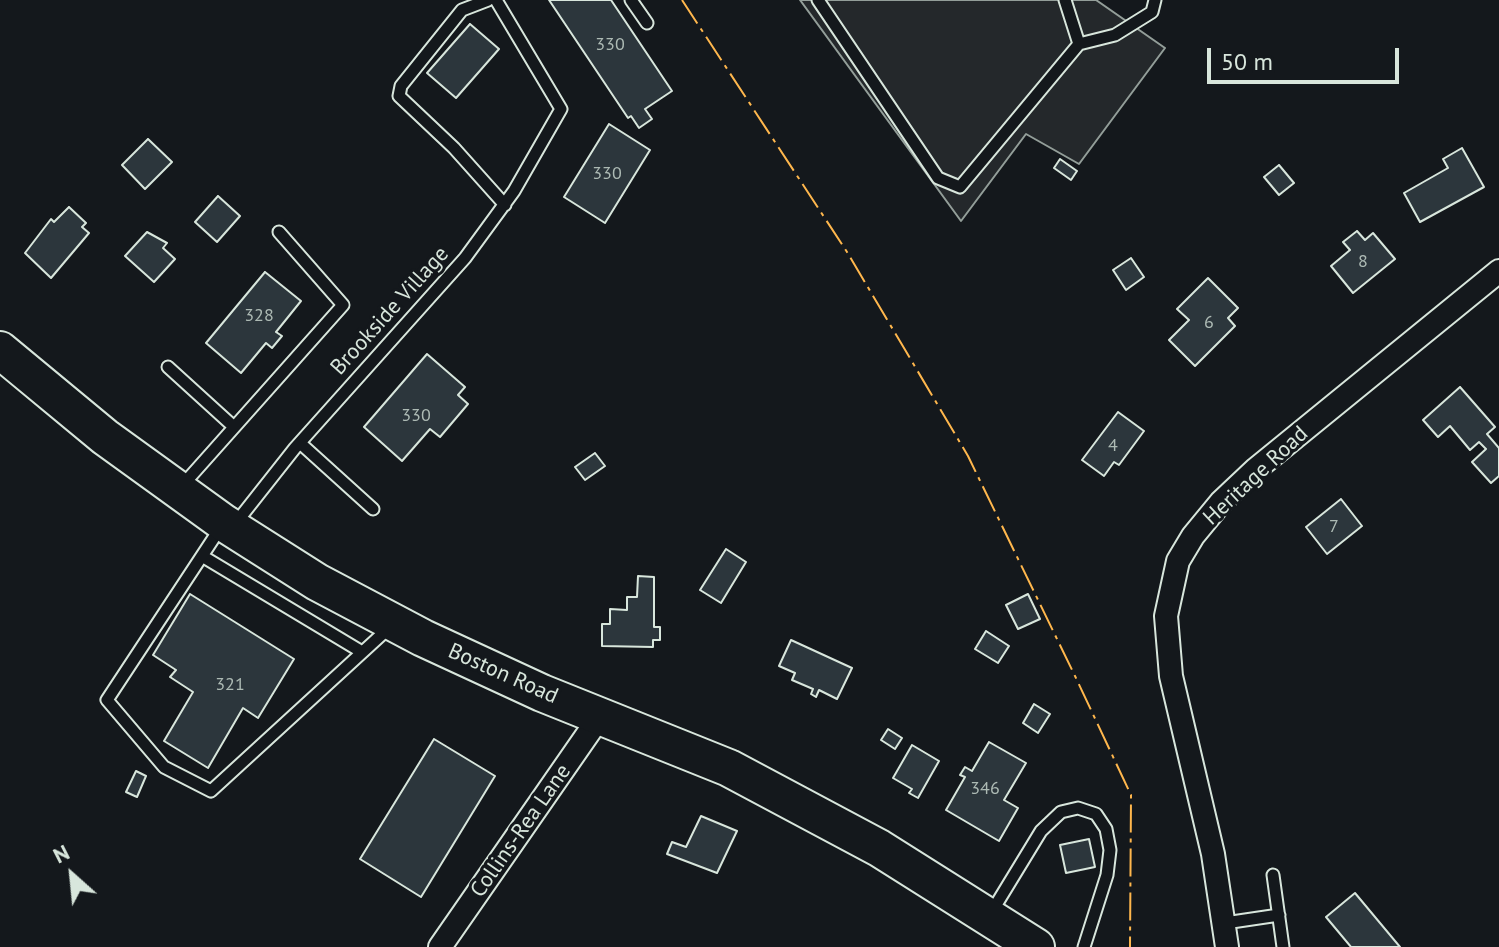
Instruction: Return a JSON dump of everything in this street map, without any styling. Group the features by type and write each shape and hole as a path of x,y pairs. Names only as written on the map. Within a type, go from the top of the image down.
{"main road":[{"name":"Boston Road","path":"0,350 105,437 228,525 317,582 394,623 542,693 729,768 879,848 1028,945"}],"street":[{"name":"Heritage Road","path":"1227,947 1213,854 1171,676 1166,616 1170,585 1178,561 1193,536 1221,502 1256,469 1498,275"},
{"name":"Collins-Rea Lane","path":"440,947 601,715"}],"lane":[{"path":"488,0 462,10 401,86 399,96 403,104 454,148 505,205"},
{"name":"Brookside Village","path":"362,652 211,791 164,767 107,700 202,556 465,258 505,205 561,109 496,0"},
{"path":"631,0 647,23"},
{"path":"818,0 938,178 960,187 1079,44 1115,35 1152,12 1155,0"},
{"path":"1065,0 1079,44"},
{"path":"178,490 343,305 279,232"},
{"path":"168,367 234,427"},
{"path":"300,443 373,509"},
{"path":"202,556 362,652 394,623"},
{"path":"989,917 1041,831 1061,812 1078,808 1096,814 1106,829 1110,850 1107,875 1084,947"},
{"path":"1273,875 1283,947"},
{"path":"1225,923 1279,915"}],"shaded area":[{"path":"800,0 1096,0 1165,48 1079,164 1026,134 961,221"}],"building":[{"path":"549,0 611,0 672,91 645,109 652,119 639,128 631,116 628,118"},
{"path":"470,24 499,49 456,98 427,73"},
{"path":"609,124 650,150 605,223 564,197"},
{"path":"148,139 172,162 145,189 122,165"},
{"path":"1462,148 1484,187 1420,222 1404,193 1448,168 1443,159"},
{"path":"1060,159 1077,171 1071,180 1054,168"},
{"path":"1279,165 1294,183 1279,195 1264,177"},
{"path":"218,196 240,216 217,242 195,222"},
{"path":"69,207 86,223 82,227 89,233 51,278 25,253 51,219 54,222"},
{"path":"1357,231 1365,240 1373,233 1395,259 1353,293 1331,266 1350,250 1343,242"},
{"path":"147,232 167,243 163,248 175,259 154,282 125,256"},
{"path":"1131,258 1144,277 1126,290 1113,270"},
{"path":"265,272 301,301 276,332 282,336 272,348 266,343 241,373 206,343"},
{"path":"1208,278 1238,308 1228,318 1235,326 1195,366 1169,340 1189,320 1177,309"},
{"path":"427,354 465,387 458,395 468,404 440,437 430,429 402,461 364,427"},
{"path":"1460,387 1495,427 1487,434 1499,448 1499,476 1491,483 1472,462 1486,449 1479,442 1470,450 1450,426 1438,437 1423,420"},
{"path":"1118,412 1144,431 1119,465 1114,462 1104,476 1082,460"},
{"path":"595,453 605,466 585,480 575,467"},
{"path":"1341,499 1362,526 1327,554 1306,527"},
{"path":"726,549 746,562 721,603 700,590"},
{"path":"638,576 654,577 654,627 660,627 660,640 653,640 653,647 602,646 602,624 610,624 610,609 627,610 627,597 637,597"},
{"path":"190,594 294,659 258,718 243,708 208,768 164,741 193,692 170,677 176,670 153,655"},
{"path":"1028,594 1040,619 1018,629 1006,605"},
{"path":"986,631 1009,646 998,663 975,649"},
{"path":"791,640 852,668 837,699 819,690 816,697 811,694 813,689 792,680 795,673 779,666"},
{"path":"1034,704 1050,714 1038,733 1023,723"},
{"path":"888,729 902,738 895,749 881,740"},
{"path":"434,739 495,776 421,897 360,859"},
{"path":"989,742 1026,763 1004,800 1018,808 999,841 946,810 965,777 960,775 965,767 972,771"},
{"path":"912,745 939,761 918,798 909,793 912,789 893,778"},
{"path":"136,771 146,776 137,797 126,792"},
{"path":"701,816 737,831 717,873 667,854 672,842 686,847"},
{"path":"1089,839 1095,867 1066,873 1060,845"},
{"path":"1355,893 1400,947 1351,947 1326,917"}],"power":[{"path":"682,0 847,252 968,456 1075,676 1131,795 1130,947"}]}
